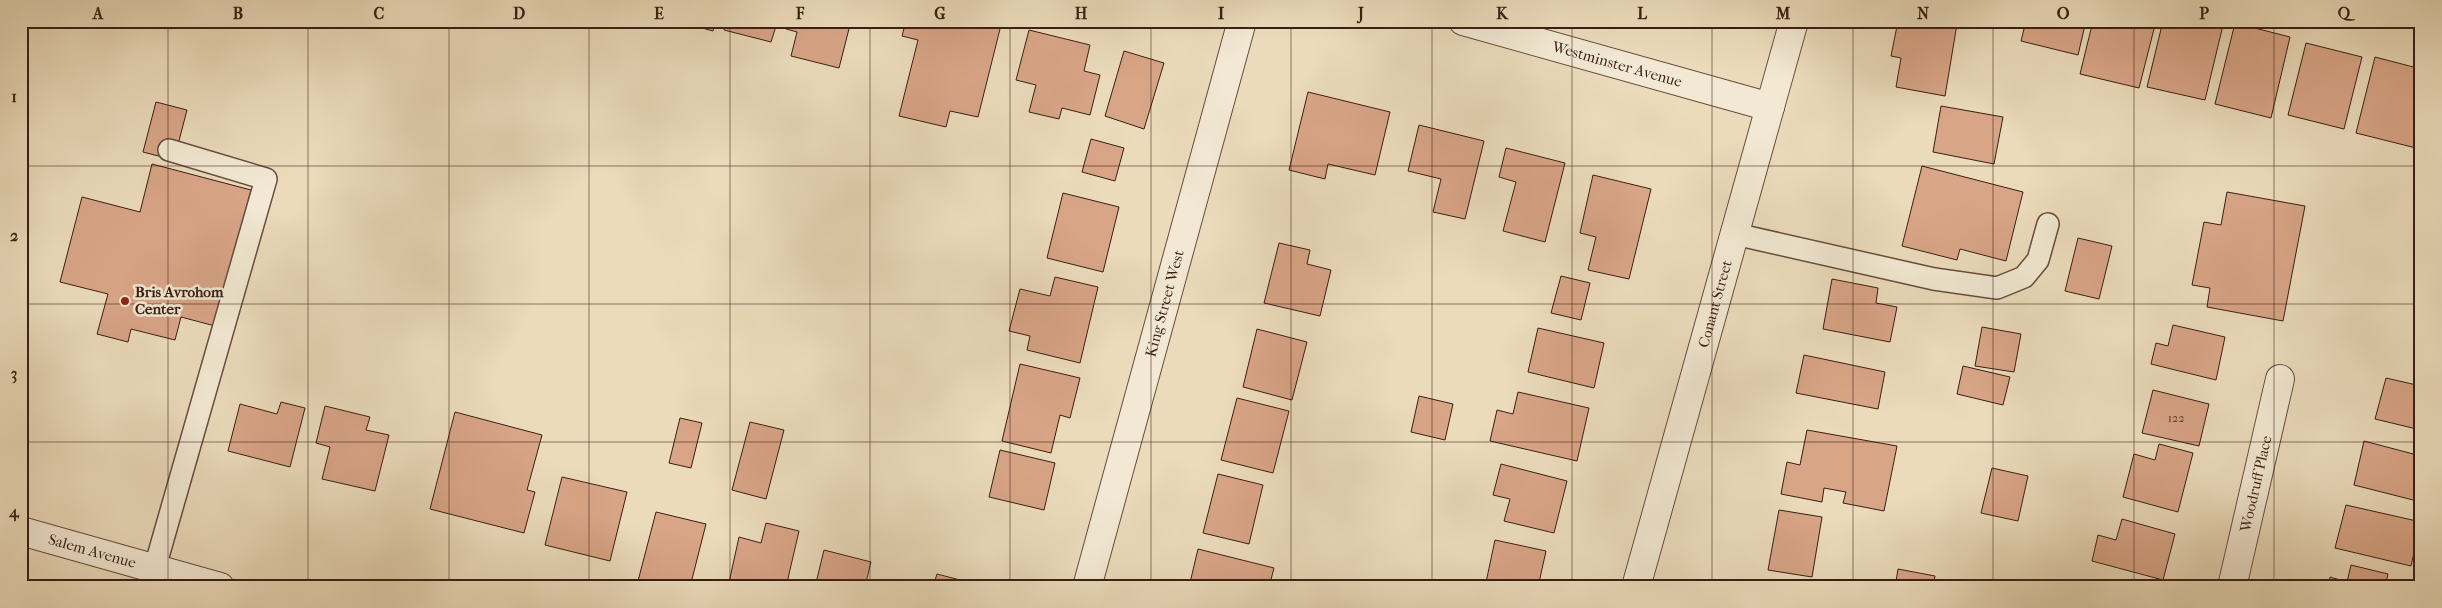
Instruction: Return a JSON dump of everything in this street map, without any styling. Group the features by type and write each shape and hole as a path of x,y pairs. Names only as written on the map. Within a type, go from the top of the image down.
{"street":[{"name":"King Street West","path":"1088,587 1242,21"},
{"name":"Westminster Avenue","path":"1464,21 1770,107"},
{"name":"Conant Street","path":"1636,587 1794,21"},
{"name":"Woodruff Place","path":"2232,587 2280,379"},
{"name":"Salem Avenue","path":"21,531 155,567 220,587"}],"lane":[{"path":"155,567 266,179 169,150"},
{"path":"1735,234 1934,279 1997,288 2024,278 2038,260 2048,224"}],"building":[{"path":"676,21 715,21 713,31"},
{"path":"726,21 851,21 839,68 791,56 797,32 776,26 771,42 724,30"},
{"path":"906,21 1002,21 978,117 950,111 946,127 899,116 918,40 902,36"},
{"path":"1898,21 1942,21 1957,24 1945,96 1896,87 1901,58 1891,56"},
{"path":"2026,21 2086,21 2078,55 2021,41"},
{"path":"2093,21 2156,21 2139,88 2080,74"},
{"path":"2163,21 2224,21 2205,100 2147,87"},
{"path":"2235,23 2290,37 2271,118 2215,104"},
{"path":"1029,30 1090,45 1084,71 1100,75 1090,115 1062,108 1059,119 1029,112 1036,85 1016,80"},
{"path":"2306,43 2362,57 2344,129 2288,115"},
{"path":"1124,51 1164,63 1144,129 1105,116"},
{"path":"2375,57 2421,69 2421,128 2416,148 2356,133"},
{"path":"1308,92 1390,112 1375,175 1328,164 1325,179 1289,170"},
{"path":"156,102 187,110 174,160 143,152"},
{"path":"1941,106 2003,117 1994,164 1933,152"},
{"path":"1419,125 1484,141 1465,219 1433,212 1441,179 1408,171"},
{"path":"1091,139 1124,148 1115,181 1082,172"},
{"path":"1506,148 1565,163 1545,242 1503,231 1516,182 1499,177"},
{"path":"152,164 251,190 215,326 181,317 175,340 131,329 128,342 97,334 108,294 60,282 82,197 140,212"},
{"path":"1922,166 2023,192 2006,261 1960,249 1957,260 1902,246"},
{"path":"1593,175 1651,189 1629,279 1588,270 1596,237 1580,233"},
{"path":"2227,192 2305,206 2283,321 2207,307 2210,288 2192,285 2204,222 2221,225"},
{"path":"1063,193 1119,207 1103,272 1047,258"},
{"path":"2078,238 2112,246 2099,299 2065,291"},
{"path":"1279,243 1310,250 1307,264 1331,270 1320,316 1264,303"},
{"path":"1561,276 1590,283 1581,320 1551,313"},
{"path":"1055,277 1098,287 1080,363 1027,350 1030,336 1009,331 1020,289 1050,296"},
{"path":"1832,279 1878,288 1876,303 1897,307 1890,342 1823,329"},
{"path":"2173,325 2225,337 2216,380 2151,364 2156,343 2168,346"},
{"path":"1982,327 2021,334 2014,372 1975,366"},
{"path":"1538,328 1604,343 1594,388 1528,372"},
{"path":"1257,329 1307,342 1292,400 1243,387"},
{"path":"1804,355 1885,372 1878,409 1796,393"},
{"path":"1020,364 1080,378 1070,418 1060,415 1051,453 1002,441"},
{"path":"1963,366 2010,377 2003,405 1957,394"},
{"path":"2386,378 2421,386 2421,430 2375,419"},
{"path":"2153,390 2209,404 2199,446 2142,433"},
{"path":"1518,392 1589,408 1577,461 1490,441 1497,410 1513,414"},
{"path":"1419,396 1453,404 1445,440 1411,432"},
{"path":"1237,398 1289,411 1273,473 1221,460"},
{"path":"281,402 305,408 290,467 228,451 240,404 277,414"},
{"path":"325,406 370,417 366,430 389,435 375,491 322,479 330,447 316,443"},
{"path":"455,412 542,435 527,490 535,492 524,533 430,509"},
{"path":"680,418 702,423 691,468 669,463"},
{"path":"750,422 784,430 766,499 732,490"},
{"path":"1807,430 1897,446 1884,511 1843,503 1846,492 1824,488 1822,502 1781,494 1787,462 1800,465"},
{"path":"2364,441 2421,456 2421,502 2354,485"},
{"path":"2159,444 2193,453 2178,512 2123,497 2134,454 2155,460"},
{"path":"1000,450 1055,463 1044,510 989,497"},
{"path":"1501,464 1567,481 1554,533 1504,521 1510,499 1493,495"},
{"path":"1992,468 2028,476 2018,521 1981,513"},
{"path":"1218,474 1263,485 1249,544 1203,533"},
{"path":"562,477 627,492 610,561 545,545"},
{"path":"2346,505 2421,522 2411,566 2335,548"},
{"path":"1779,510 1822,517 1812,577 1768,570"},
{"path":"656,512 706,524 690,587 660,587 638,581"},
{"path":"2122,519 2175,534 2163,580 2092,561 2098,535 2116,540"},
{"path":"766,523 799,531 786,587 728,587 739,537 761,543"},
{"path":"1495,540 1546,551 1538,587 1485,587"},
{"path":"1198,549 1274,568 1269,587 1189,587"},
{"path":"824,550 871,562 865,587 815,587"},
{"path":"2351,565 2388,574 2385,587 2328,587 2330,577 2347,582"},
{"path":"1898,569 1935,576 1933,587 1895,587"},
{"path":"937,574 987,587 933,587"},
{"path":"2106,581 2132,587 2105,587"}],"place":[{"name":"Bris Avrohom Center","path":"125,301"}]}
